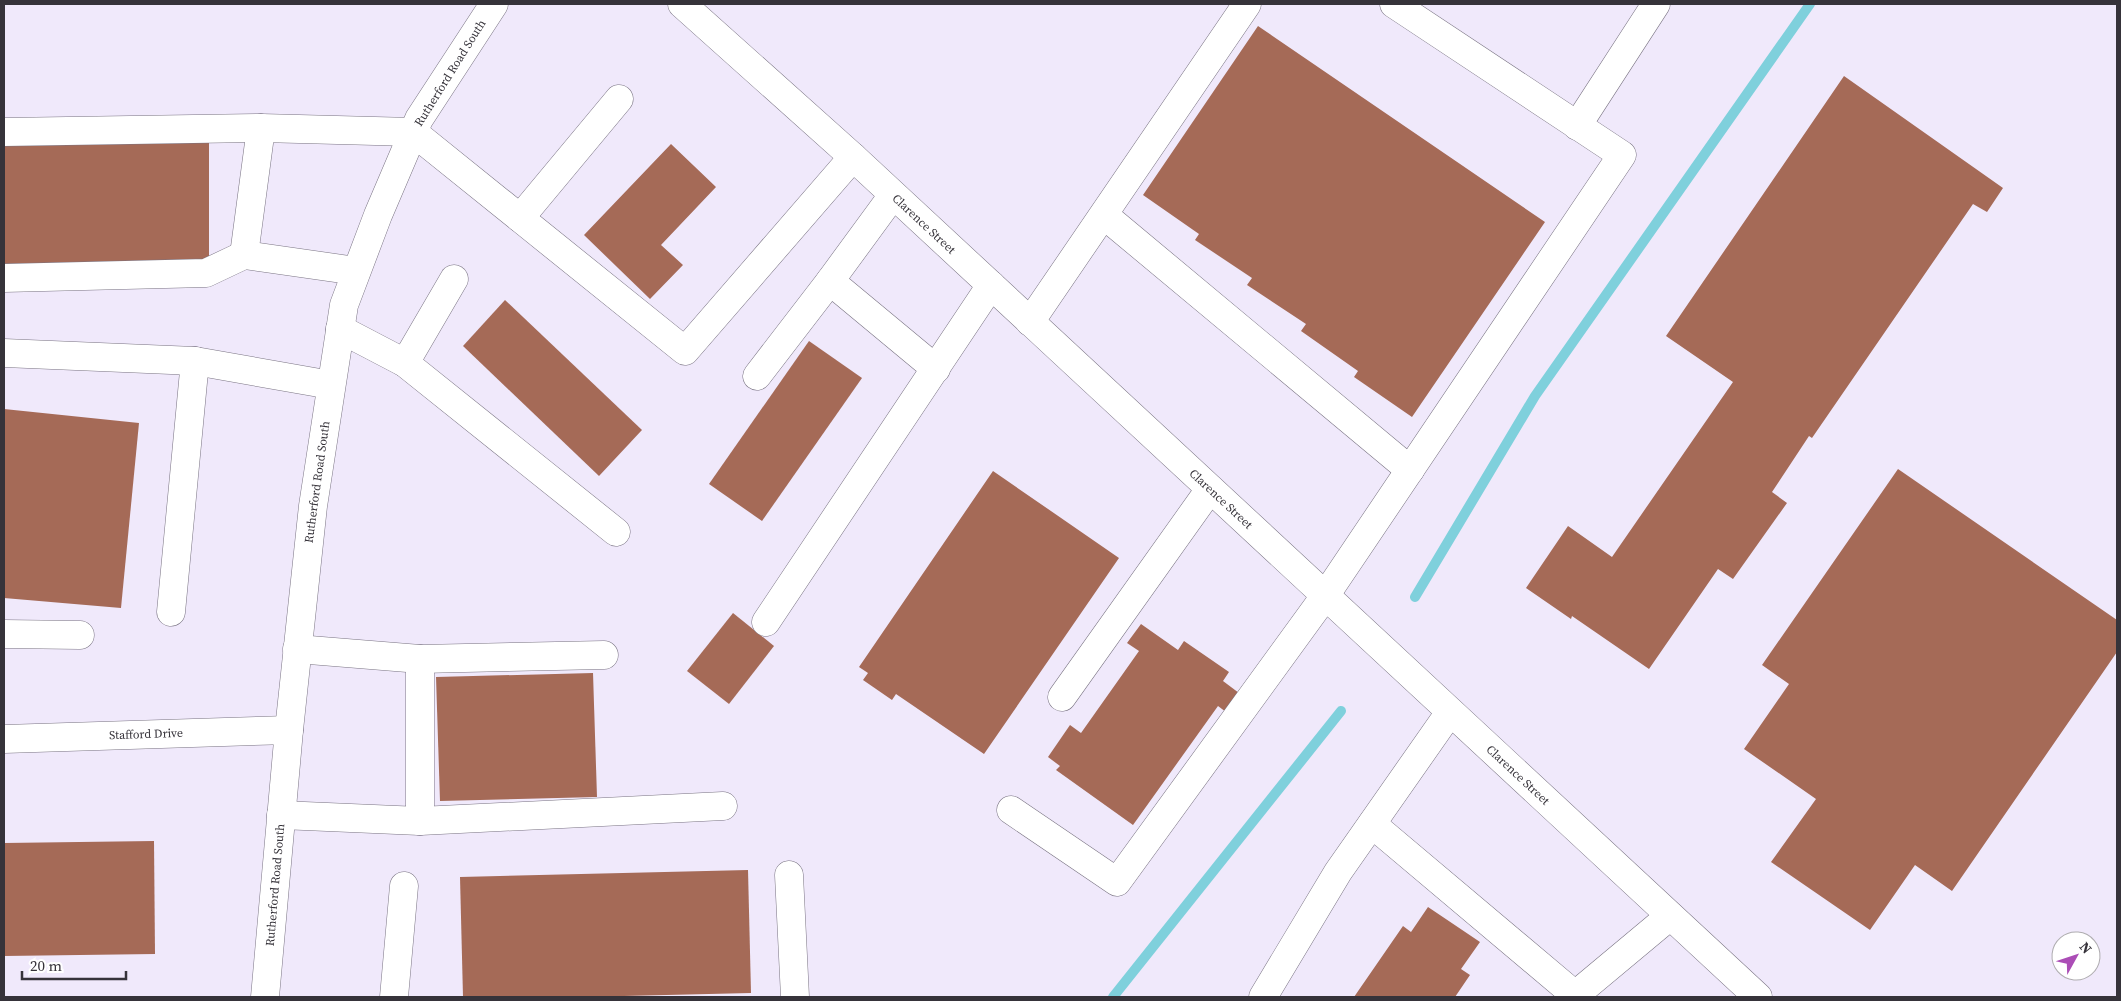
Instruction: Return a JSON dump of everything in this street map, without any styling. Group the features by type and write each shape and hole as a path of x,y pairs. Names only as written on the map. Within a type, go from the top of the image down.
{"street":[{"name":"Rutherford Road South","path":"265,997 289,730 313,506 344,305 356,271 419,119 494,4"},
{"name":"Clarence Street","path":"682,4 853,157 1758,997"},
{"path":"1030,322 1247,4"},
{"path":"1011,810 1117,882 1325,596 1622,155 1394,4"},
{"path":"1577,126 1656,4"},
{"path":"520,218 618,99"},
{"path":"244,255 262,128"},
{"path":"4,132 262,128 413,132 685,351 853,157"},
{"path":"757,376 830,281 893,194"},
{"path":"1104,215 1410,470"},
{"path":"4,278 206,273 244,255 356,271"},
{"path":"405,363 454,279"},
{"path":"830,281 936,369"},
{"path":"766,622 991,286"},
{"path":"340,329 405,363 616,532"},
{"path":"4,353 196,361 332,385"},
{"path":"171,612 196,361"},
{"path":"1062,697 1210,489"},
{"path":"4,634 80,635"},
{"path":"298,649 420,659 604,655"},
{"path":"420,659 420,821"},
{"path":"1263,997 1338,872 1450,712"},
{"name":"Stafford Drive","path":"4,739 289,730"},
{"path":"281,815 420,821 724,806"},
{"path":"1372,824 1574,996 1670,916"},
{"path":"789,875 795,997"},
{"path":"394,997 404,886"}],"building":[{"path":"1258,26 1545,222 1412,417 1354,377 1358,371 1301,331 1306,324 1247,285 1252,278 1195,240 1199,234 1143,195"},
{"path":"1844,76 2003,188 1987,212 1973,204 1812,438 1809,436 1772,492 1787,503 1733,579 1718,569 1649,669 1572,616 1571,619 1526,588 1568,526 1612,557 1733,382 1666,336"},
{"path":"4,142 209,142 209,268 4,268"},
{"path":"671,144 716,187 661,245 683,265 650,299 584,235"},
{"path":"505,300 642,430 599,476 463,346"},
{"path":"809,341 862,378 762,521 709,484"},
{"path":"4,409 139,423 121,608 4,598"},
{"path":"1898,469 2117,620 2117,652 1952,891 1915,865 1870,930 1771,862 1816,799 1744,749 1789,684 1762,665"},
{"path":"993,471 1119,558 984,754 896,694 892,700 863,680 868,673 859,667"},
{"path":"733,613 774,646 729,704 687,671"},
{"path":"1141,624 1178,650 1184,641 1229,672 1223,681 1239,693 1226,712 1218,706 1133,825 1056,770 1060,766 1048,757 1070,725 1081,733 1139,651 1127,643"},
{"path":"593,673 597,797 440,801 436,677"},
{"path":"154,841 155,954 4,956 4,843"},
{"path":"748,870 751,993 582,997 463,997 460,877"},
{"path":"1428,907 1480,942 1461,969 1470,975 1455,997 1354,997 1403,926 1411,932"}],"waterway":[{"path":"1415,597 1535,396 1810,4"},
{"path":"1113,997 1341,711"}]}
